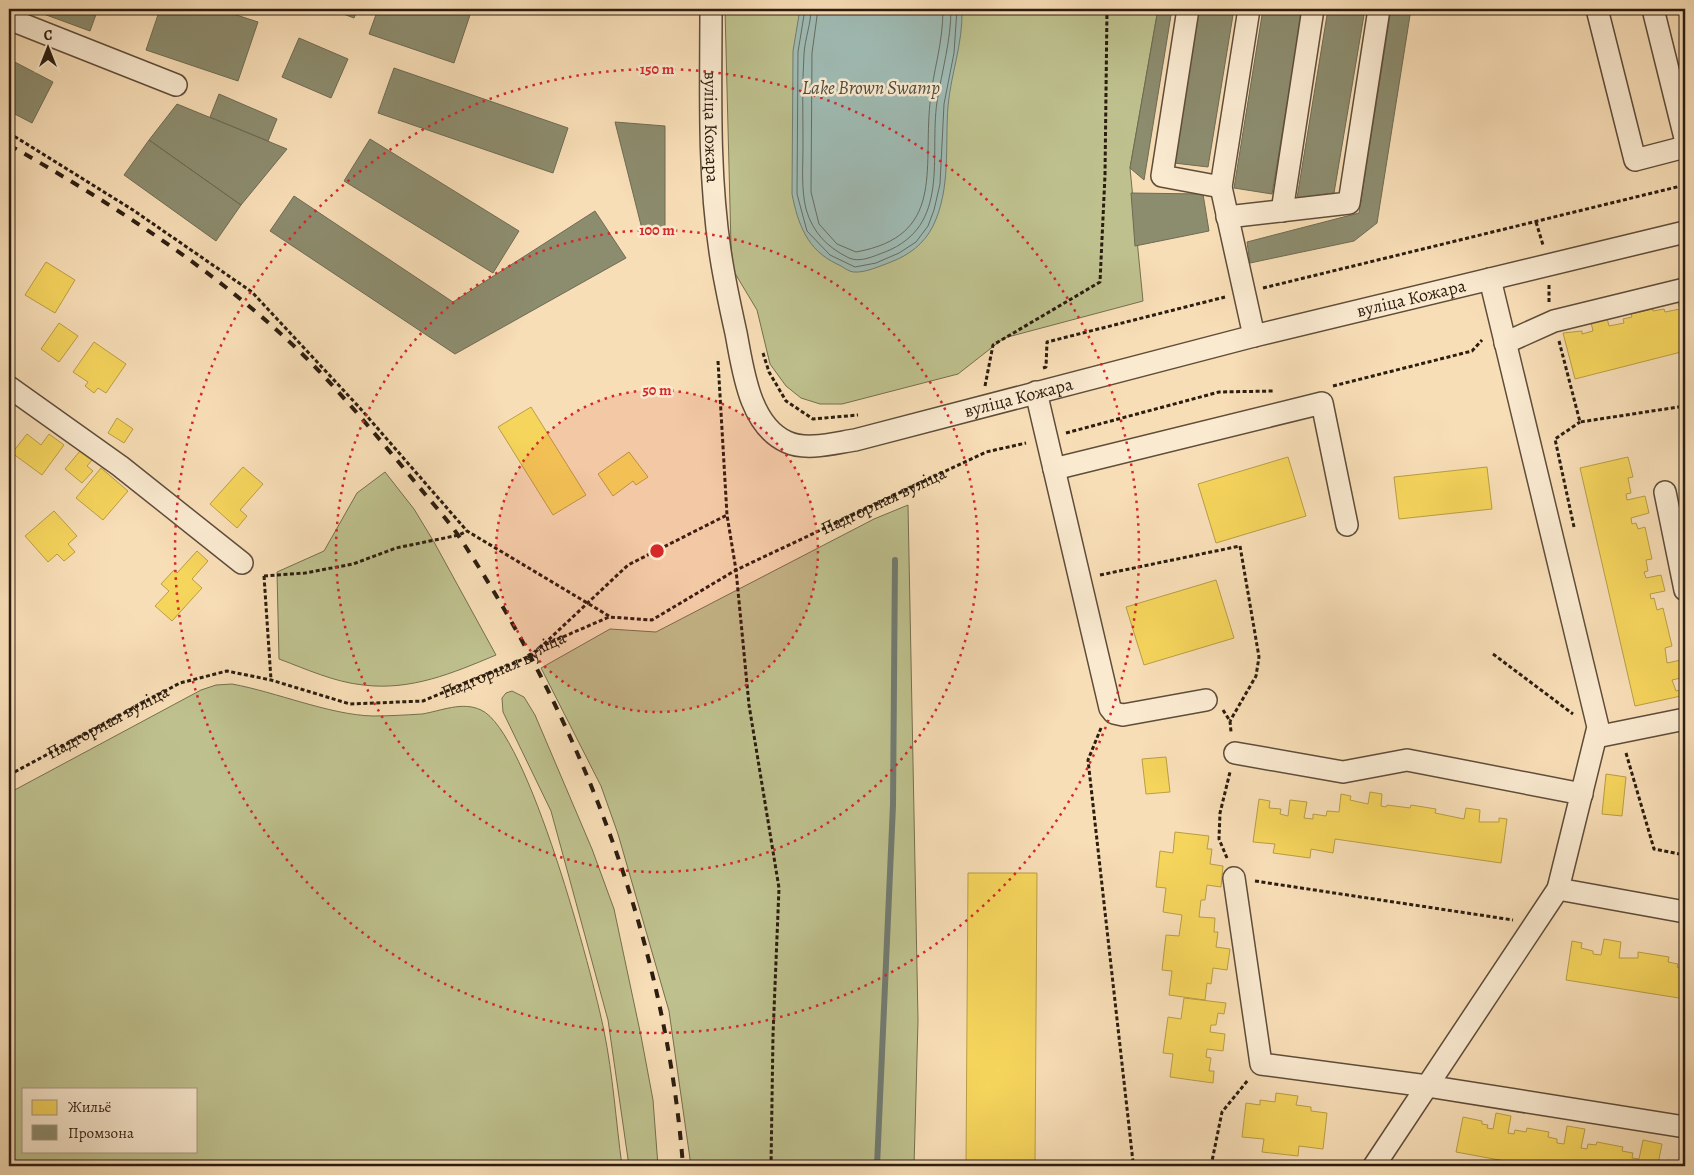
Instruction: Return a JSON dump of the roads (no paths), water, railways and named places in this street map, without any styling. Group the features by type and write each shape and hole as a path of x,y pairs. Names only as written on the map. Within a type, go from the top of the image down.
{"street":[{"name":"вуліца Кожара","path":"710,9 712,150 720,251 748,389 768,428 788,443 809,446 855,440 1254,336 1685,232"},
{"path":"1188,9 1162,176 1221,187"},
{"path":"1249,9 1221,187 1254,336"},
{"path":"1282,211 1314,9"},
{"path":"1227,217 1349,203 1379,9"},
{"path":"1597,9 1635,160 1685,147"},
{"path":"1653,9 1685,138"},
{"path":"9,19 176,86"},
{"path":"1374,1166 1558,889 1598,727 1490,279"},
{"path":"1505,343 1554,321 1685,289"},
{"path":"9,387 120,466 242,563"},
{"path":"1036,392 1110,708 1114,713 1123,715 1206,700"},
{"path":"1054,469 1322,403 1347,525"},
{"path":"1665,492 1685,590"},
{"path":"1596,737 1685,719"},
{"path":"1235,753 1343,772 1407,760 1582,794"},
{"path":"1234,878 1261,1064 1427,1086 1685,1127"},
{"path":"1558,889 1685,912"}],"water":[{"name":"Lake Brown Swamp","path":"800,9 962,9 961,34 948,106 945,182 939,212 925,238 915,248 898,259 868,270 850,271 818,251 811,244 801,226 794,205 792,194 793,51"}],"waterway":[{"path":"877,1166 893,805 895,560"}],"railway":[{"path":"9,145 90,193 172,247 212,276 286,338 358,414 460,538 504,609 544,683 580,760 611,838 637,918 658,1000 674,1083 683,1166"}]}
